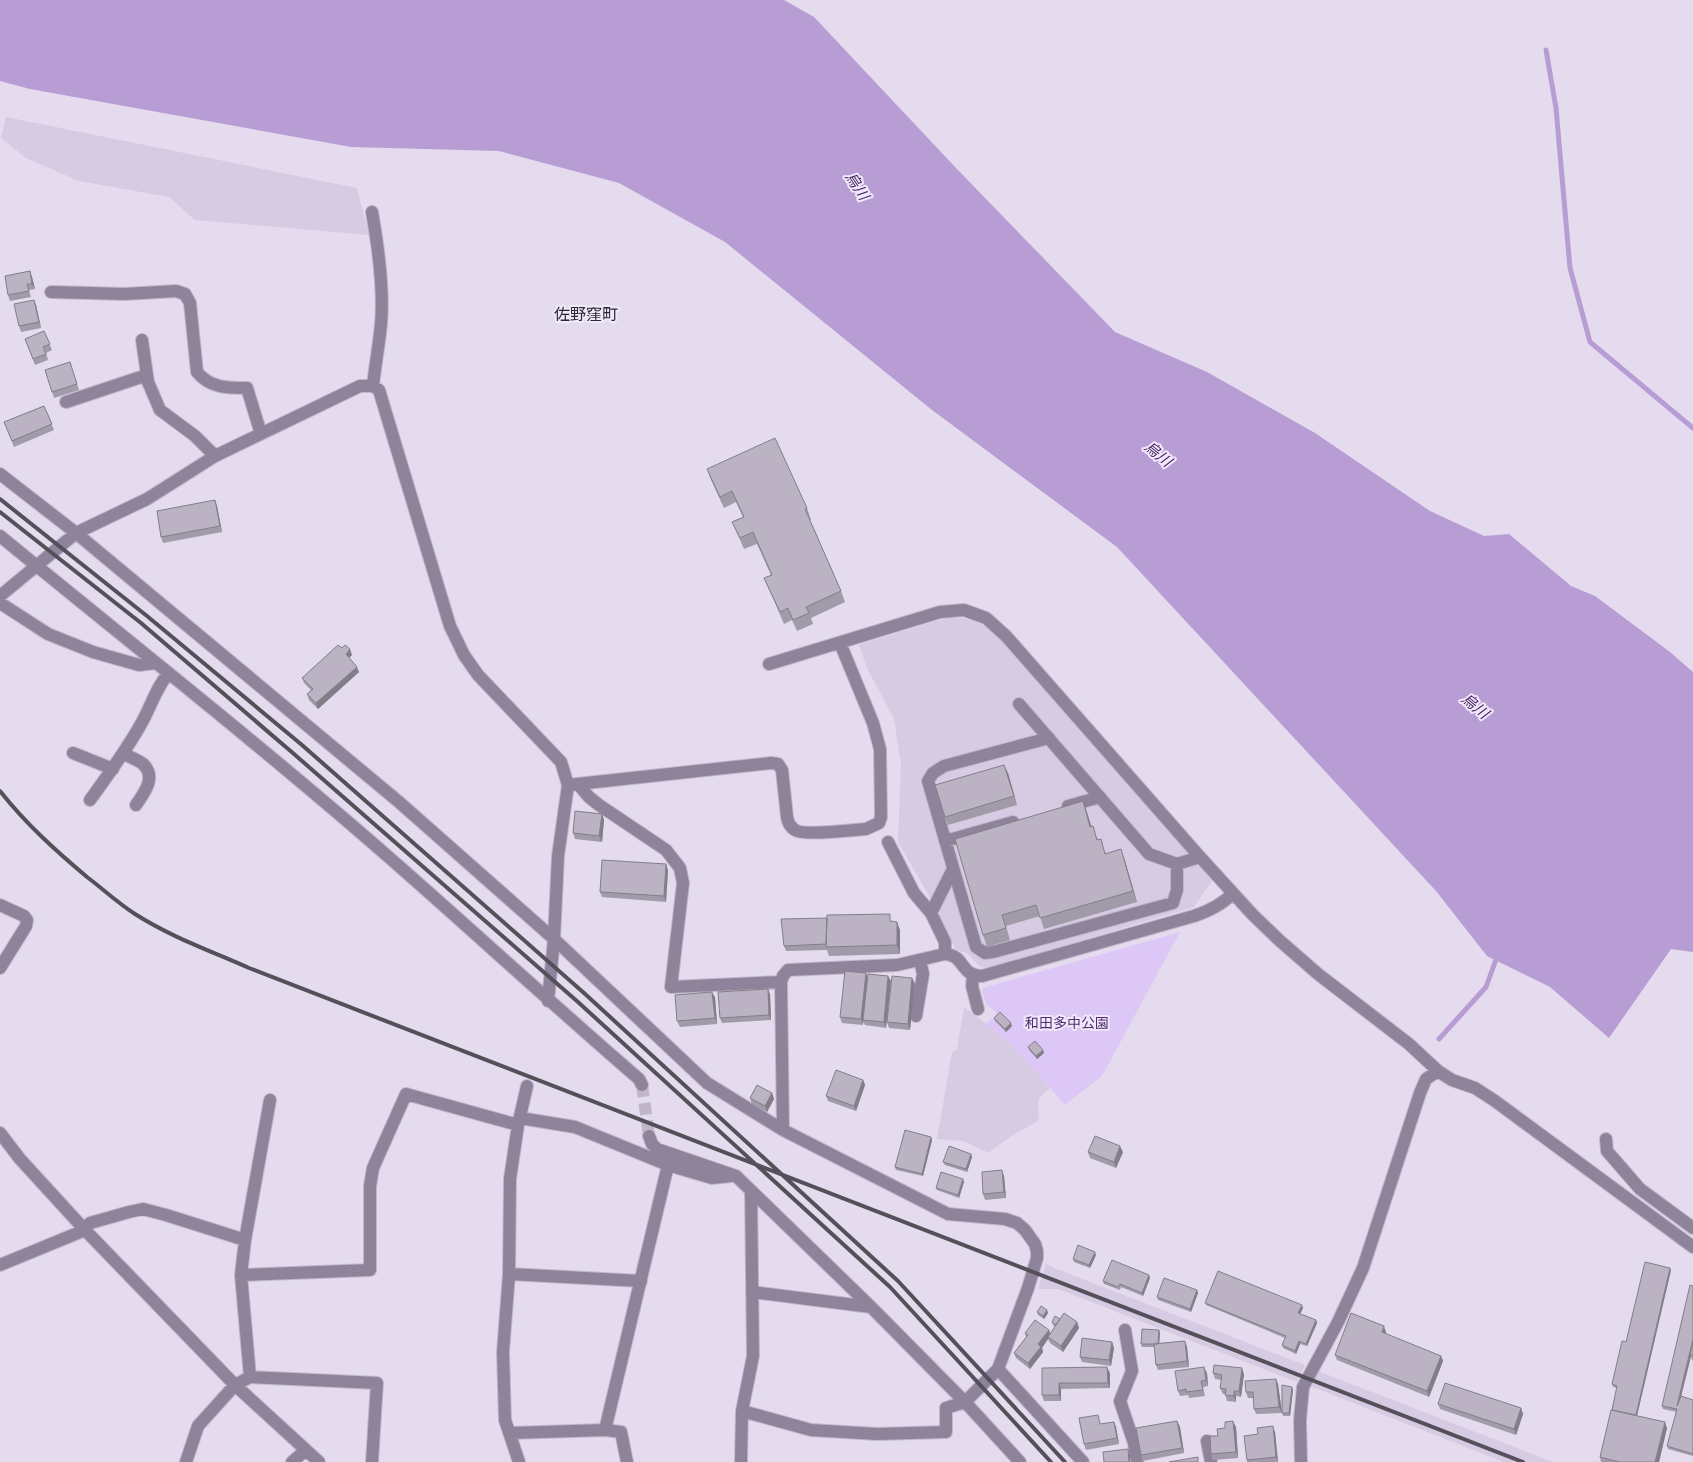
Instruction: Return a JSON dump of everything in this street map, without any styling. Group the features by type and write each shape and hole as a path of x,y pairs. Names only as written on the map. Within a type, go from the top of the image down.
{"street":[{"path":"372,212 380,276 381,323 373,386"},
{"path":"50,292 125,294 176,290 185,294 190,302 197,372 210,384 220,387 247,388 261,434"},
{"path":"142,340 148,382 160,410 195,436 215,456"},
{"path":"66,402 147,375"},
{"path":"0,596 76,533 147,499 215,456 360,386 373,386 379,390 450,626 464,656 502,702 561,762 573,784 599,805 666,850 680,868 683,883 672,986 781,982"},
{"path":"0,474 76,533 399,802 554,939 707,1083 783,1130 948,1214 1005,1219 1017,1223 1031,1236 1037,1251 1037,1258 998,1369 965,1402 946,1408 946,1432 877,1434 811,1430 742,1411"},
{"path":"0,536 169,673 390,858 548,1001 639,1079 642,1085"},
{"path":"0,603 48,634 92,652 138,665 156,663"},
{"path":"770,664 940,612 964,610 986,618 1006,636 1200,857 1279,940 1318,974 1409,1044 1438,1071 1452,1080 1475,1088 1693,1247"},
{"path":"573,784 771,763 778,764 782,770 788,824 793,830 804,833 866,829 874,826 879,823 881,817 880,749 873,723 840,643"},
{"path":"90,800 124,754 143,721 162,680 169,673"},
{"path":"1019,704 1149,854 1177,864 1200,857"},
{"path":"1049,738 944,766 933,773 928,781 976,947 985,953 992,952 1173,902 1177,890 1177,864"},
{"path":"73,753 113,769"},
{"path":"124,754 143,764 150,778 148,786 136,805"},
{"path":"548,1001 554,939 558,856 573,784"},
{"path":"1054,810 1100,798"},
{"path":"945,841 1027,818"},
{"path":"888,842 914,893 931,913 945,942 945,954"},
{"path":"931,913 953,869"},
{"path":"783,1130 781,982 788,970 897,965 951,954 973,976 990,975 1206,912 1224,902 1233,893"},
{"path":"0,905 24,916 27,920 26,926 0,968"},
{"path":"916,1016 922,974 920,960"},
{"path":"973,976 972,986 978,1009"},
{"path":"1301,1462 1300,1420 1303,1387 1352,1294 1363,1268 1420,1092 1426,1080 1438,1071"},
{"path":"519,1462 505,1420 503,1352 509,1274 510,1179 527,1086"},
{"path":"241,1275 370,1270 370,1186 373,1168 406,1094 519,1122 575,1127 668,1165 712,1178 736,1176"},
{"path":"250,1377 241,1275 245,1240 270,1100"},
{"path":"0,1133 20,1159 85,1230 235,1385 319,1462"},
{"path":"649,1136 652,1144 657,1149 736,1176 871,1307 965,1402 1020,1462"},
{"path":"1606,1139 1607,1151 1640,1189 1693,1228"},
{"path":"605,1430 668,1165"},
{"path":"741,1462 742,1411 754,1356 751,1191"},
{"path":"0,1264 85,1230 90,1224 129,1212 143,1210 166,1215 245,1240"},
{"path":"509,1274 641,1281"},
{"path":"752,1292 871,1307"},
{"path":"1125,1330 1132,1371 1120,1401 1134,1443 1137,1462"},
{"path":"998,1369 1083,1462"},
{"path":"186,1462 198,1426 235,1385 250,1377 378,1383 372,1462"},
{"path":"510,1433 605,1430 621,1432 627,1462"},
{"path":"1207,1441 1211,1462"},
{"path":"292,1462 306,1450"}],"shaded area":[{"path":"6,117 357,188 369,235 195,220 169,197 79,181 26,158 1,138"},
{"path":"949,617 973,620 996,633 1212,881 1194,907 986,968 979,966 967,953 956,950 928,894 898,842 901,764 894,719 867,668 859,645"},
{"path":"964,1007 1009,1041 1050,1088 1039,1098 1039,1120 1013,1135 988,1153 963,1141 937,1139 952,1052 957,1050"},
{"path":"1046,1263 1054,1268 1305,1365 1297,1382 1058,1289 1038,1289"},
{"path":"1318,1371 1553,1462 1504,1462 1310,1386"}],"green space":[{"name":"和田多中公園","path":"1180,932 1102,1076 1065,1105 1009,1041 986,1025 997,1013 987,1005 982,992 983,988"}],"water":[{"name":"烏川","path":"0,0 784,0 814,17 956,168 1115,332 1207,372 1315,433 1430,511 1484,536 1509,534 1571,586 1595,596 1670,652 1693,672 1693,952 1671,949 1609,1038 1550,987 1487,956 1436,891 1117,547 932,410 725,242 619,183 499,151 351,147 30,89 0,81"}],"building":[{"path":"30,271 32,284 27,284 29,291 8,295 5,276"},
{"path":"34,300 39,322 19,326 14,304"},
{"path":"44,331 50,344 43,347 46,354 33,359 25,339"},
{"path":"70,362 77,384 52,392 45,370"},
{"path":"44,406 52,424 12,441 4,422"},
{"path":"775,438 807,508 805,509 841,591 806,607 809,613 793,620 788,608 780,612 764,578 772,575 753,532 740,538 732,522 744,517 732,491 720,497 707,469"},
{"path":"215,500 220,526 161,537 157,511"},
{"path":"338,645 342,648 345,645 350,649 346,654 357,667 316,703 307,694 313,689 302,678"},
{"path":"1004,765 1014,796 945,817 935,785"},
{"path":"1083,801 1090,827 1093,826 1097,840 1101,839 1105,854 1121,849 1133,891 1040,918 1036,905 1002,915 1006,928 983,935 955,839"},
{"path":"575,811 602,814 599,836 573,833"},
{"path":"602,860 666,864 664,896 600,892"},
{"path":"890,914 890,921 897,922 897,945 826,947 827,915"},
{"path":"827,918 826,944 784,946 781,919"},
{"path":"845,971 866,973 861,1019 840,1017"},
{"path":"868,974 888,976 884,1022 863,1020"},
{"path":"892,976 912,978 908,1024 887,1022"},
{"path":"768,989 769,1015 720,1018 718,992"},
{"path":"712,992 715,1018 677,1021 675,995"},
{"path":"1000,1012 1011,1023 1005,1029 994,1018"},
{"path":"1035,1041 1043,1050 1036,1056 1028,1047"},
{"path":"836,1070 863,1080 854,1106 826,1096"},
{"path":"757,1085 772,1093 765,1106 750,1098"},
{"path":"905,1130 931,1137 922,1174 895,1167"},
{"path":"1095,1136 1120,1146 1114,1162 1088,1152"},
{"path":"949,1146 971,1154 966,1169 943,1162"},
{"path":"1002,1170 1004,1192 983,1194 982,1172"},
{"path":"941,1172 963,1179 958,1195 936,1188"},
{"path":"1078,1245 1095,1252 1089,1265 1073,1259"},
{"path":"1112,1260 1149,1275 1142,1293 1120,1284 1118,1287 1103,1281"},
{"path":"1645,1262 1670,1268 1636,1415 1612,1410 1617,1386 1612,1384 1622,1341 1626,1342"},
{"path":"1218,1271 1302,1305 1298,1313 1316,1320 1306,1344 1299,1341 1295,1351 1282,1345 1286,1336 1205,1303"},
{"path":"1164,1278 1197,1290 1190,1309 1157,1297"},
{"path":"1690,1285 1693,1286 1693,1339 1677,1406 1681,1396 1693,1400 1693,1454 1667,1446 1677,1409 1662,1406"},
{"path":"1041,1306 1047,1310 1043,1316 1037,1312"},
{"path":"1064,1313 1077,1322 1061,1346 1048,1337"},
{"path":"1351,1313 1384,1326 1382,1332 1441,1356 1427,1391 1335,1355"},
{"path":"1055,1316 1060,1319 1056,1325 1052,1322"},
{"path":"1035,1320 1049,1330 1038,1344 1041,1347 1028,1363 1014,1353 1028,1335 1025,1333"},
{"path":"1142,1329 1159,1330 1158,1344 1141,1344"},
{"path":"1082,1338 1112,1342 1109,1360 1080,1357"},
{"path":"1185,1341 1187,1361 1156,1365 1154,1344"},
{"path":"1693,1341 1693,1355 1690,1355"},
{"path":"1214,1365 1242,1368 1239,1391 1234,1391 1234,1396 1225,1395 1226,1389 1220,1388 1222,1375 1213,1373"},
{"path":"1107,1367 1108,1383 1059,1383 1059,1395 1042,1395 1042,1368"},
{"path":"1204,1367 1206,1380 1201,1381 1203,1390 1186,1392 1186,1389 1178,1391 1175,1371"},
{"path":"1276,1379 1279,1407 1254,1409 1253,1392 1246,1392 1245,1381"},
{"path":"1445,1383 1521,1408 1514,1429 1438,1404"},
{"path":"1282,1385 1292,1387 1289,1413 1282,1413"},
{"path":"1611,1410 1665,1422 1655,1462 1619,1462 1600,1457"},
{"path":"1098,1415 1100,1424 1114,1422 1117,1438 1084,1444 1079,1418"},
{"path":"1177,1421 1182,1448 1141,1455 1136,1428"},
{"path":"1233,1421 1236,1452 1211,1454 1210,1436 1218,1436 1217,1429 1225,1428 1225,1422"},
{"path":"1273,1426 1276,1457 1247,1460 1244,1436 1258,1434 1257,1428"},
{"path":"1128,1449 1129,1462 1104,1462 1103,1452"},
{"path":"1198,1457 1198,1462 1169,1462"}],"waterway":[{"path":"1546,50 1556,108 1570,268 1590,342 1693,428"},
{"path":"1439,1039 1486,987 1498,954"}],"tunnel":[{"path":"642,1085 649,1136"}],"railway":[{"path":"0,499 147,616 302,745 584,993 898,1281 1065,1462"},
{"path":"0,512 141,623 578,1002 890,1287 1051,1462"},
{"path":"0,791 20,815 52,847 117,901 163,930 191,943 249,968 1523,1462"}],"district":[{"name":"佐野窪町","path":"586,314"}]}
